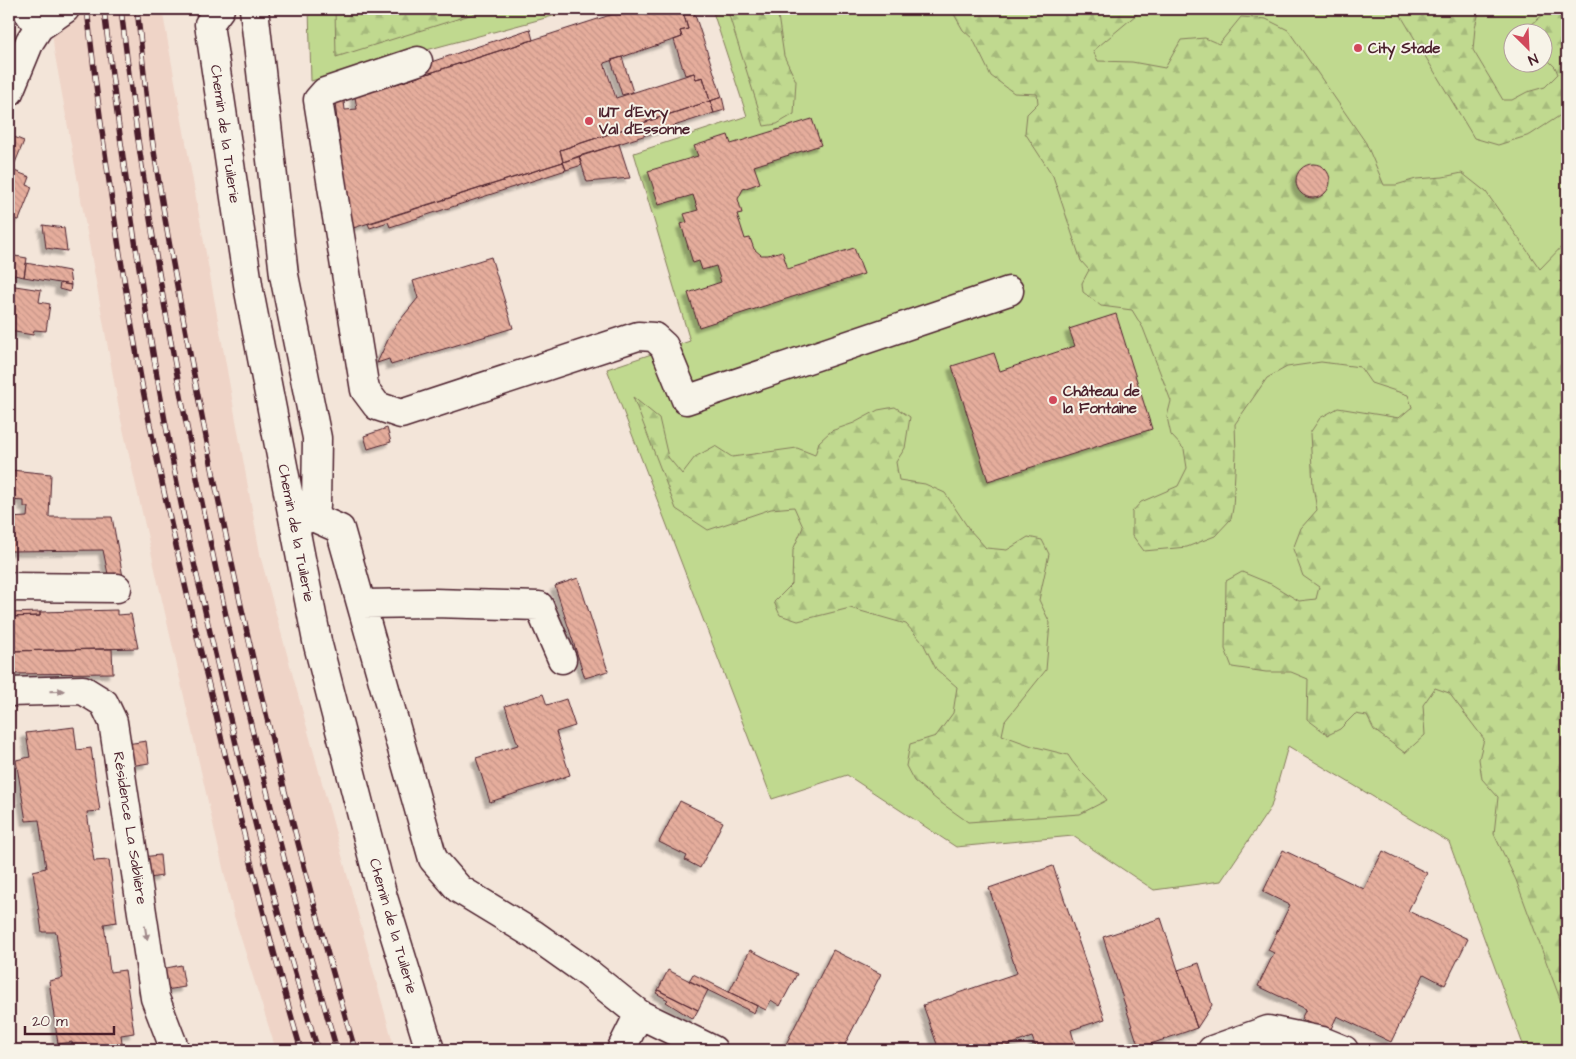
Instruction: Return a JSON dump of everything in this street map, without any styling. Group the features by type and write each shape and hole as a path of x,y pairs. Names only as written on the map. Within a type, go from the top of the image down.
{"street":[{"path":"9,92 30,41 33,18 64,9"},
{"name":"Chemin de la Tuilerie","path":"220,9 209,24 249,292 304,520 317,641 383,897 430,1050"},
{"path":"254,9 284,275 317,438 316,505 304,520 340,529 433,859 459,889 541,940 588,973 639,1014 706,1049"},
{"path":"418,61 324,92 318,100 365,390 377,406 401,414 638,336 654,337 664,346 686,400 1009,291"},
{"path":"9,587 117,588"},
{"path":"362,604 433,603 539,606 562,659"},
{"name":"Résidence La Sablière","path":"9,692 83,690 104,703 114,722 155,998 175,1050"},
{"path":"621,1050 639,1014"},
{"path":"1212,1050 1268,1030 1322,1041 1344,1050"}],"shaded area":[{"path":"50,9 162,9 261,559 395,1050 276,1050 234,916 121,420 54,50"}],"green space":[{"path":"309,9 579,9 311,81"},
{"path":"335,9 489,9 336,57"},
{"path":"712,9 1567,9 1567,1050 1525,1050 1449,842 1288,746 1271,807 1221,881 1154,890 1073,836 956,847 847,775 772,799 607,369 690,341 634,153 747,116"},
{"path":"727,9 777,9 784,56 796,81 794,114 777,124 764,126"},
{"path":"951,9 1143,9 1093,51 1098,61 1132,62 1165,68 1181,40 1205,38 1219,44 1241,17 1266,19 1288,30 1366,143 1384,185 1396,185 1416,179 1443,177 1462,173 1486,192 1540,269 1567,241 1567,1018 1516,880 1494,834 1498,797 1482,779 1479,759 1484,739 1449,693 1435,688 1423,705 1425,735 1405,753 1374,730 1367,716 1355,714 1340,729 1328,735 1307,719 1308,679 1291,672 1266,672 1232,667 1225,649 1226,581 1242,572 1271,584 1299,601 1316,599 1319,587 1303,576 1293,549 1301,528 1317,510 1313,486 1310,433 1320,418 1338,408 1399,418 1412,407 1408,395 1371,383 1360,367 1321,362 1287,367 1267,378 1235,424 1236,454 1231,519 1215,536 1187,547 1144,551 1132,535 1132,512 1141,502 1178,486 1187,468 1184,449 1171,435 1167,417 1171,401 1143,328 1132,310 1101,306 1083,292 1082,283 1089,270 1081,261 1053,176 1025,133 1027,114 1038,103 1037,94 1014,93 991,76 973,39 963,30"},
{"path":"1397,9 1480,9 1475,27 1473,50 1503,100 1512,100 1527,92 1545,87 1558,74 1554,66 1554,22 1534,22 1545,13 1541,9 1567,9 1567,111 1530,135 1498,145 1474,138"},
{"path":"633,397 659,418 668,457 682,474 695,457 715,446 732,457 797,448 815,455 819,442 831,431 854,423 878,410 895,407 910,417 905,448 896,462 899,480 925,484 945,493 969,529 986,548 1007,550 1028,537 1042,540 1049,554 1039,600 1050,623 1046,670 1005,721 1002,735 1032,746 1068,755 1107,800 1080,814 968,822 914,781 906,766 910,744 936,736 953,713 957,687 936,669 923,643 906,624 850,608 798,621 780,615 774,602 792,584 793,550 803,527 794,507 771,509 708,530 676,509"}],"building":[{"path":"629,9 682,9 688,29 680,31 682,37 604,63 616,98 694,73 696,79 703,77 710,101 560,150 563,162 350,229 335,103 344,101 345,110 357,109 355,97"},
{"path":"682,9 693,9 722,97 710,101 703,77 696,79 694,73 685,75 674,40 682,37 680,31 688,29"},
{"path":"530,29 533,40 355,97 353,88"},
{"path":"622,57 633,92 622,95 611,60"},
{"path":"722,97 725,110 714,113 710,101"},
{"path":"710,101 714,113 563,162 560,150"},
{"path":"812,119 821,145 754,166 760,183 743,189 738,199 742,213 737,214 745,239 750,238 754,249 761,255 782,251 788,269 854,248 864,274 699,327 688,293 721,282 716,266 702,270 699,261 693,263 681,224 687,222 684,214 698,210 693,195 659,205 648,171 698,156 694,146 728,135 731,144"},
{"path":"9,135 24,141 15,163 9,161"},
{"path":"619,144 630,178 587,182 579,156"},
{"path":"579,156 582,165 566,170 563,162"},
{"path":"563,162 566,170 390,227 388,222 370,228 368,224"},
{"path":"1313,164 1325,169 1330,181 1325,193 1313,198 1301,193 1296,181 1301,169"},
{"path":"9,169 30,177 27,185 32,187 19,220 9,219"},
{"path":"43,225 64,228 67,251 46,248"},
{"path":"9,255 27,258 24,277 9,274"},
{"path":"491,257 513,328 391,365 389,359 377,363 393,329 418,298 413,281"},
{"path":"26,263 69,271 71,285 24,277"},
{"path":"60,283 71,285 70,292 59,289"},
{"path":"9,285 41,290 39,302 50,304 46,331 34,330 33,335 9,331"},
{"name":"Château de la Fontaine","path":"1116,314 1152,429 988,481 952,366 994,353 1000,371 1075,346 1069,329"},
{"path":"387,428 391,442 368,449 364,436"},
{"path":"11,470 51,474 49,517 112,517 123,577 109,579 103,550 9,551 9,518 27,517 28,507 24,507 24,501 9,500"},
{"path":"578,578 608,671 585,678 555,586"},
{"path":"117,610 117,615 131,614 138,648 9,651 9,617 40,616 40,612"},
{"path":"40,612 40,616 9,617 9,613"},
{"path":"112,649 113,673 9,674 9,651"},
{"path":"543,694 547,705 566,699 575,726 556,732 570,775 490,802 476,758 518,745 505,706"},
{"path":"74,727 77,750 91,748 100,811 87,812 94,861 109,860 117,922 104,924 110,972 125,970 134,1033 121,1035 123,1050 73,1050 72,1042 58,1044 49,981 63,978 56,932 42,932 33,871 46,868 39,820 26,821 16,760 30,757 26,733"},
{"path":"146,741 149,763 130,766 127,744"},
{"path":"680,801 723,822 700,868 685,860 687,856 659,842"},
{"path":"1283,850 1364,889 1383,851 1427,873 1408,911 1468,939 1445,985 1424,974 1391,1042 1337,1016 1329,1033 1301,1019 1306,1009 1258,986 1274,953 1268,950 1290,905 1263,892"},
{"path":"160,855 162,876 143,879 141,857"},
{"path":"1053,866 1105,1019 1071,1030 1075,1044 1056,1050 1037,1050 1032,1037 995,1050 939,1050 923,1005 1017,973 989,888"},
{"path":"1161,918 1197,1028 1139,1048 1103,937"},
{"path":"750,950 797,974 780,1006 771,1000 766,1010 729,992"},
{"path":"833,950 881,974 842,1050 783,1050"},
{"path":"1199,963 1212,1005 1197,1028 1178,970"},
{"path":"181,965 185,987 166,990 162,969"},
{"path":"668,970 708,990 698,1010 658,990"},
{"path":"693,974 757,1006 754,1013 689,981"},
{"path":"658,990 698,1010 693,1019 666,1002 668,1000 656,993"}],"railway":[{"path":"87,9 98,104 119,247 151,429 184,583 243,831 301,1050"},
{"path":"104,9 140,274 162,406 188,537 268,873 318,1050"},
{"path":"121,9 136,126 163,300 211,546 260,763 316,979 337,1050"},
{"path":"137,9 148,110 160,192 221,514 292,822 355,1050"}],"place":[{"name":"City Stade","path":"1358,48"},
{"name":"IUT d'Evry Val d'Essonne","path":"589,121"},
{"name":"Château de la Fontaine","path":"1053,400"}]}
